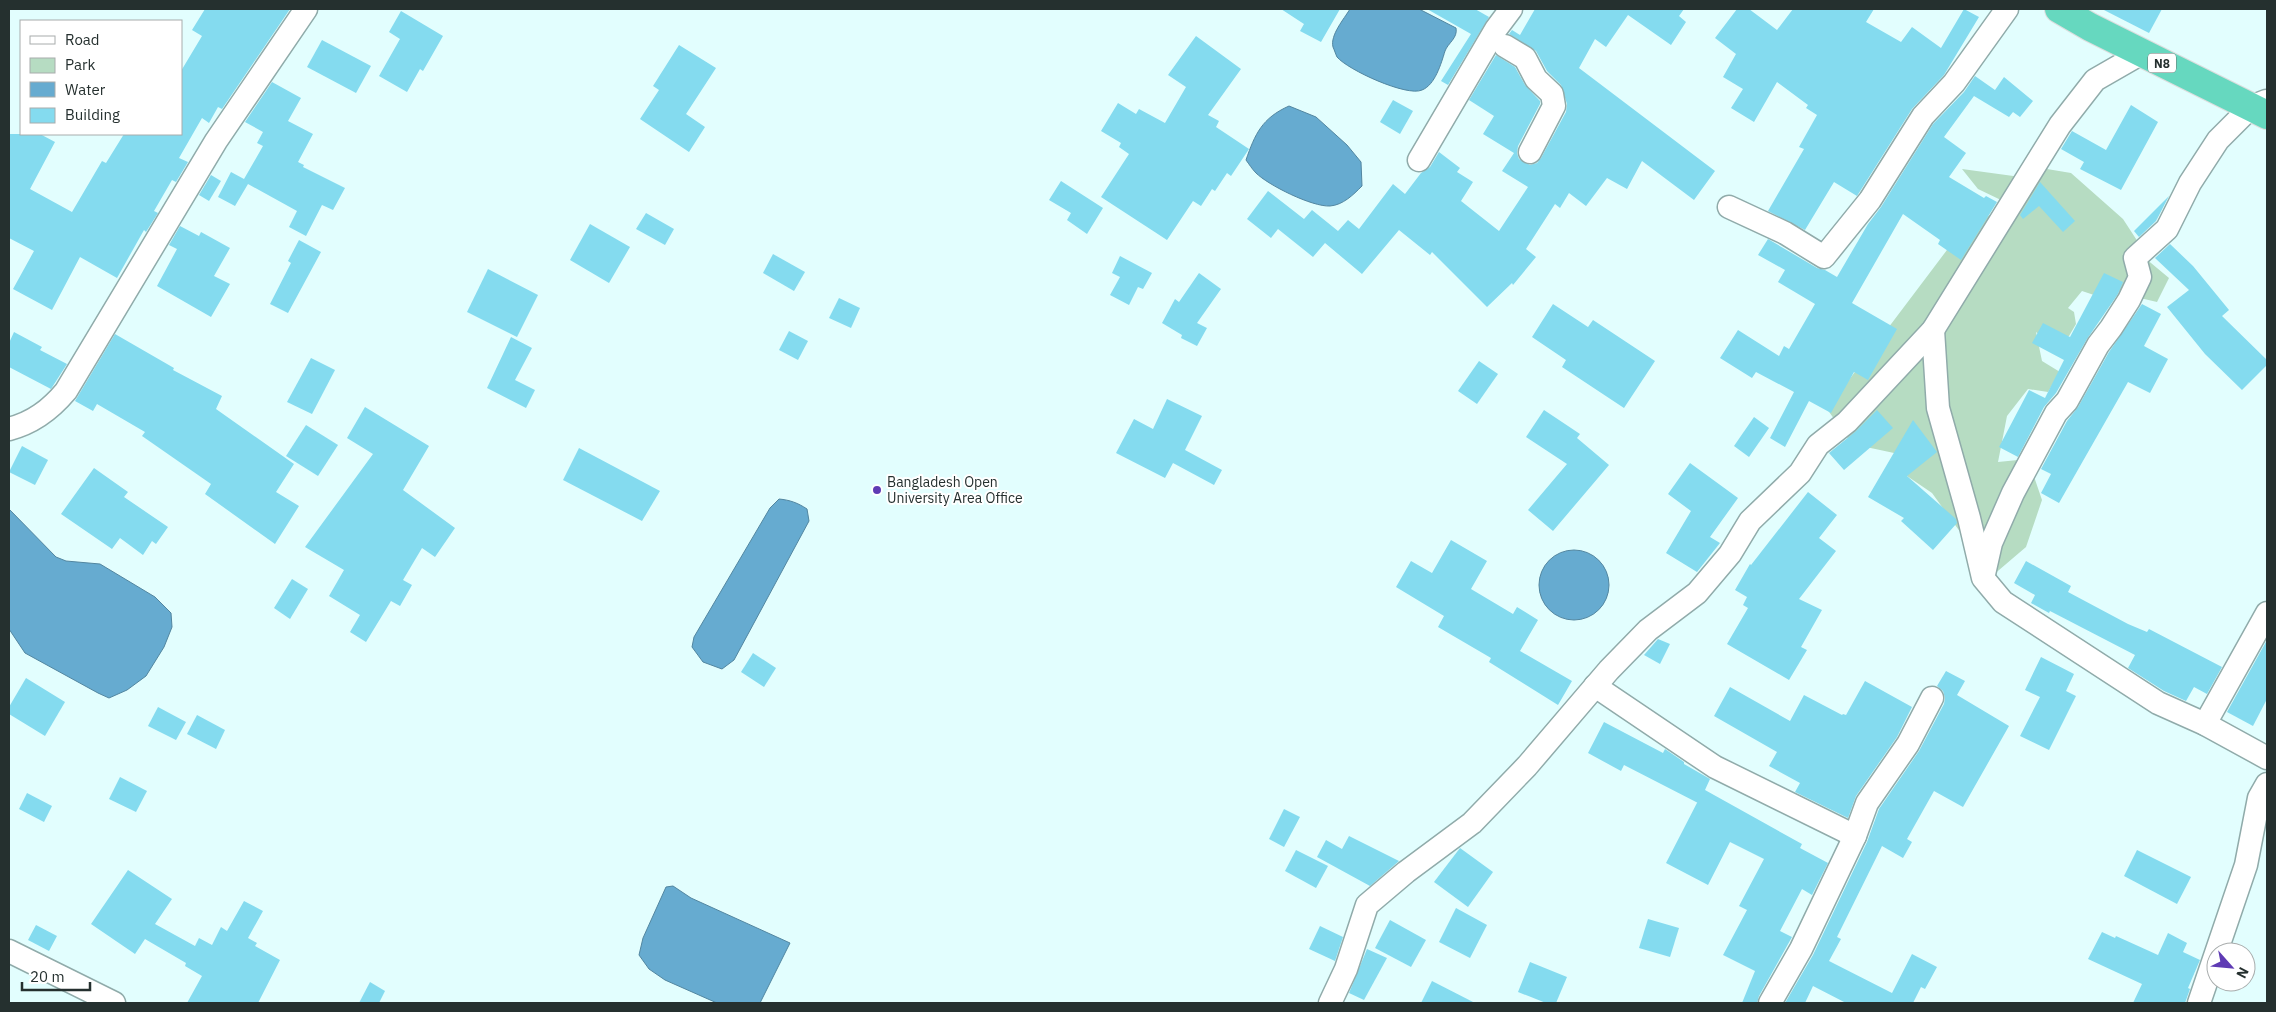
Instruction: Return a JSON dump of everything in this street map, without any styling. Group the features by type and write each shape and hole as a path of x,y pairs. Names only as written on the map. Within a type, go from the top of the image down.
{"highway":[{"name":"N8","path":"2059,9 2142,53 2262,108"}],"street":[{"path":"9,429 33,420 52,408 66,391 216,141 306,9"},
{"path":"1419,160 1496,28 1511,9"},
{"path":"1730,208 1785,233 1824,258 1870,200 1923,116 1954,83 2007,9"},
{"path":"1505,46 1525,58 1536,79 1552,94 1554,106 1530,152"},
{"path":"1330,1003 1346,969 1367,905 1406,872 1472,823 1527,766 1595,686 1648,630 1697,593 1730,554 1750,521 1800,473 1818,445 1847,422 1934,330 2060,125 2095,80 2142,53"},
{"path":"1983,578 1992,543 2012,493 2056,413 2066,401 2140,277 2135,258 2167,229 2190,183 2218,140 2262,108"},
{"path":"1934,330 1938,408 1969,518 1983,578 2003,602 2158,703 2205,724 2267,758"},
{"path":"2205,724 2267,614"},
{"path":"1595,686 1715,767 1855,836"},
{"path":"1770,1003 1801,949 1855,836 1868,803 1908,744 1932,698"},
{"path":"2199,1003 2246,865 2259,798 2267,784"},
{"path":"9,951 114,1003"}],"green space":[{"path":"2035,167 2071,173 2123,219 2138,242 2145,258 2169,278 2157,302 2123,294 2108,280 2094,295 2082,291 2068,308 2074,312 2076,324 2069,336 2050,343 2036,332 2042,361 2060,372 2048,392 2028,389 2007,416 1998,462 2028,459 2042,500 2026,547 1992,576 1932,493 1907,476 1894,453 1852,444 1827,409 1953,242 1991,214 2003,201 1978,189 1962,169 2028,178"}],"water":[{"path":"1350,9 1419,9 1456,28 1456,35 1446,48 1437,74 1431,84 1422,90 1404,90 1365,75 1337,57 1333,47 1334,37"},
{"path":"1289,106 1316,117 1347,145 1361,162 1362,186 1343,202 1330,206 1302,199 1262,178 1246,160 1256,135 1261,128 1272,116"},
{"path":"779,499 794,502 807,509 809,521 734,660 722,669 703,662 692,647 694,637 770,508"},
{"path":"9,509 56,557 66,561 100,564 155,597 171,613 172,627 164,647 146,676 127,690 109,698 98,693 25,653 9,629"},
{"path":"1574,550 1587,553 1599,560 1606,572 1609,585 1606,598 1599,610 1587,617 1574,620 1561,617 1549,610 1542,598 1539,585 1542,572 1549,560 1561,553"},
{"path":"673,886 691,898 790,943 760,1003 717,1003 665,980 649,969 639,955 643,938 666,887"}],"building":[{"path":"205,9 290,9 222,109 218,107 209,123 202,118 179,158 188,162 176,182 172,180 154,211 158,213 146,232 144,230 117,278 80,257 52,310 13,289 34,251 9,238 9,134 42,135 55,142 30,189 72,212 102,161 106,163 123,135 182,135 182,69 202,36 192,30"},
{"path":"1281,9 1340,9 1321,42 1300,31 1304,24"},
{"path":"1427,9 1475,9 1489,17 1448,85 1441,81 1471,34"},
{"path":"1535,9 1684,9 1679,16 1686,22 1671,45 1628,15 1606,47 1595,39 1579,68 1715,171 1694,200 1642,161 1627,189 1607,178 1586,206 1569,193 1560,208 1555,204 1526,249 1536,257 1513,285 1512,283 1487,307 1432,252 1430,255 1399,230 1362,274 1325,243 1313,257 1278,229 1271,238 1247,219 1268,191 1304,219 1312,210 1338,231 1348,220 1359,229 1393,184 1405,194 1421,173 1430,167 1439,152 1460,168 1457,172 1473,182 1461,201 1499,231 1528,187 1502,171 1514,153 1483,134 1494,116 1469,100 1496,55 1515,67 1525,85 1540,101 1518,146 1517,153 1519,159 1530,165 1537,163 1566,112 1567,104 1561,85 1547,71 1536,51 1509,34 1512,30 1520,35"},
{"path":"1737,9 1749,9 1777,30 1793,9 1874,9 1866,22 1901,42 1912,27 1941,48 1964,9 1979,17 1944,75 1912,109 1857,196 1834,182 1805,230 1768,211 1804,149 1799,147 1817,115 1806,108 1808,105 1777,82 1754,122 1731,108 1743,89 1723,77 1736,54 1715,38"},
{"path":"2102,9 2162,9 2149,33"},
{"path":"401,11 443,36 423,71 420,69 407,92 379,76 400,39 389,32"},
{"path":"1196,36 1241,69 1208,115 1219,121 1216,127 1249,149 1231,176 1227,173 1215,191 1212,189 1201,206 1193,201 1167,240 1101,197 1129,154 1119,147 1121,143 1101,131 1118,103 1136,114 1139,109 1165,123 1186,87 1168,75"},
{"path":"322,40 371,66 356,93 307,67"},
{"path":"679,45 716,68 686,114 705,127 689,152 640,119 659,90 653,86"},
{"path":"1975,76 1995,90 2004,77 2033,101 2020,117 2013,112 2009,117 1974,96 1944,137 1966,153 1949,177 1984,198 1986,196 1997,202 1961,260 1938,244 1940,240 1903,214 1852,303 1897,329 1868,380 1854,372 1831,413 1809,401 1785,447 1770,438 1794,392 1756,372 1752,378 1720,358 1738,330 1779,356 1784,346 1789,349 1815,304 1778,282 1785,270 1758,255 1768,239 1817,268 1837,277 1868,224 1881,207 1933,124 1964,92"},
{"path":"272,82 301,98 288,121 313,134 298,162 304,165 303,167 345,188 333,210 322,205 306,236 289,227 297,211 248,184 235,206 218,197 231,172 244,179 263,146 257,143 263,132 245,122"},
{"path":"1393,100 1413,111 1400,134 1380,122"},
{"path":"2131,105 2158,122 2121,190 2080,169 2084,162 2061,149 2072,131 2106,150"},
{"path":"211,175 221,181 209,201 199,195"},
{"path":"1061,181 1103,208 1087,234 1067,220 1071,213 1049,200"},
{"path":"2040,182 2075,221 2063,232 2039,206 2023,219 2020,215"},
{"path":"2169,196 2156,221 2139,237 2134,231"},
{"path":"646,213 674,229 665,245 636,229"},
{"path":"590,224 630,247 609,283 570,260"},
{"path":"180,226 199,236 201,232 230,248 214,276 230,284 211,317 157,286 177,249 169,245"},
{"path":"299,240 321,252 288,313 270,304 291,263 288,261"},
{"path":"2170,244 2193,266 2229,310 2222,316 2267,360 2267,365 2242,390 2205,354 2167,307 2189,290 2155,258"},
{"path":"773,254 805,272 794,291 763,273"},
{"path":"1120,256 1152,273 1143,289 1138,287 1129,305 1110,295 1120,277 1112,273"},
{"path":"488,269 538,295 517,337 467,312"},
{"path":"1199,273 1221,289 1197,323 1207,328 1197,346 1181,338 1182,335 1162,323 1175,299 1179,302"},
{"path":"2104,273 2123,282 2118,294 2087,339 2056,393 2044,407 2018,457 1999,447 2029,390 2045,398 2064,360 2032,343 2043,323 2070,337"},
{"path":"839,298 860,308 851,328 829,318"},
{"path":"1553,304 1588,327 1593,320 1655,361 1624,408 1562,367 1566,360 1532,337"},
{"path":"2142,304 2161,314 2144,346 2168,359 2150,393 2128,382 2059,503 2041,493 2051,474 2041,469 2067,421 2078,407 2109,352"},
{"path":"789,331 808,341 798,360 779,350"},
{"path":"14,332 42,347 40,350 67,364 51,389 9,367 9,343"},
{"path":"115,334 174,368 173,370 222,396 216,409 294,464 276,492 299,506 275,544 205,494 211,484 142,436 145,432 97,404 93,411 75,401"},
{"path":"511,337 532,348 515,380 535,390 526,408 487,388"},
{"path":"311,358 335,370 312,414 287,402"},
{"path":"1479,361 1498,374 1477,404 1458,391"},
{"path":"1167,399 1202,416 1185,450 1222,470 1214,485 1173,463 1165,478 1116,453 1134,419 1153,429"},
{"path":"365,407 429,446 403,490 455,528 435,557 422,548 403,580 412,585 400,606 391,601 366,642 350,632 360,615 329,596 344,570 305,547 373,454 347,438"},
{"path":"1544,410 1580,434 1577,438 1609,465 1553,531 1528,510 1567,464 1526,437"},
{"path":"1877,410 1893,428 1844,470 1829,453 1855,432"},
{"path":"1754,417 1769,428 1749,457 1734,446"},
{"path":"1913,420 1937,452 1907,476 1956,519 1957,523 1933,550 1901,521 1904,518 1868,497"},
{"path":"306,425 338,445 318,476 286,456"},
{"path":"22,446 48,460 35,485 9,472"},
{"path":"579,448 660,491 642,521 563,480"},
{"path":"1690,463 1738,498 1710,537 1720,543 1697,572 1666,553 1691,511 1668,494"},
{"path":"94,468 128,492 124,497 168,527 156,544 152,541 143,555 120,538 112,549 61,514"},
{"path":"1808,492 1837,515 1819,538 1836,551 1799,599 1822,610 1801,647 1807,650 1789,680 1727,644 1748,608 1743,605 1747,597 1735,590 1750,564"},
{"path":"1451,540 1487,561 1471,589 1513,614 1517,607 1538,620 1520,651 1572,681 1558,705 1489,662 1491,658 1438,627 1444,616 1396,587 1411,561 1432,573"},
{"path":"2026,561 2071,586 2068,592 2128,624 2147,632 2149,629 2222,667 2207,694 2194,687 2186,701 2164,691 2128,668 2135,655 2031,603 2035,595 2014,583"},
{"path":"292,579 308,589 290,619 274,608"},
{"path":"1658,639 1670,644 1660,664 1644,655"},
{"path":"2267,640 2267,699 2253,726 2227,712"},
{"path":"753,653 776,668 764,687 741,672"},
{"path":"2041,657 2074,674 2066,691 2076,696 2049,750 2020,736 2040,697 2025,690"},
{"path":"1946,671 1965,681 1957,695 2009,726 1963,807 1934,791 1907,839 1912,842 1903,858 1882,846 1837,937 1841,939 1829,961 1892,993 1912,954 1937,967 1925,989 1921,987 1913,1003 1846,1003 1813,986 1805,1003 1785,1003 1813,955 1867,842 1879,809 1919,751 1944,704 1943,691 1937,686"},
{"path":"26,678 65,702 45,736 9,714 9,707"},
{"path":"1865,681 1912,707 1897,737 1856,796 1848,818 1795,792 1800,783 1769,766 1777,752 1714,716 1730,687 1790,721 1804,695 1842,715 1846,715"},
{"path":"158,707 186,722 176,740 148,726"},
{"path":"197,715 225,730 216,749 187,734"},
{"path":"1604,722 1663,753 1665,749 1684,762 1684,764 1710,779 1705,790 1802,844 1800,848 1828,863 1812,895 1802,889 1780,931 1792,937 1759,996 1757,1003 1742,1003 1755,971 1723,955 1747,910 1739,906 1764,859 1730,842 1708,885 1666,863 1697,803 1624,765 1621,771 1588,753"},
{"path":"120,777 147,791 136,812 109,799"},
{"path":"27,793 52,806 44,822 19,809"},
{"path":"1284,809 1300,817 1284,847 1269,839"},
{"path":"1349,836 1399,861 1370,886 1317,857 1326,840 1342,849"},
{"path":"1460,848 1493,872 1468,907 1434,882"},
{"path":"1296,850 1328,866 1316,888 1285,871"},
{"path":"2137,850 2191,877 2177,904 2124,876"},
{"path":"128,870 172,899 155,924 195,946 199,938 212,945 221,927 227,931 244,901 263,911 248,938 257,943 255,946 280,960 258,1003 187,1003 202,976 185,966 186,963 145,939 135,954 91,924"},
{"path":"1456,908 1487,925 1470,958 1439,942"},
{"path":"1648,919 1679,928 1670,957 1639,948"},
{"path":"1390,920 1426,940 1411,967 1375,948"},
{"path":"36,925 57,936 49,951 28,940"},
{"path":"1320,926 1343,937 1335,961 1309,949"},
{"path":"2102,932 2115,938 2116,936 2158,955 2168,933 2187,943 2183,952 2200,960 2188,988 2190,989 2185,1003 2133,1003 2142,984 2088,959"},
{"path":"1367,949 1387,958 1364,1000 1349,993"},
{"path":"1530,962 1567,977 1556,1003 1546,1003 1518,992"},
{"path":"1432,981 1475,1003 1421,1003"},
{"path":"370,982 385,991 379,1003 359,1003"}],"place":[{"name":"Bangladesh Open University Area Office","path":"877,490"}]}
